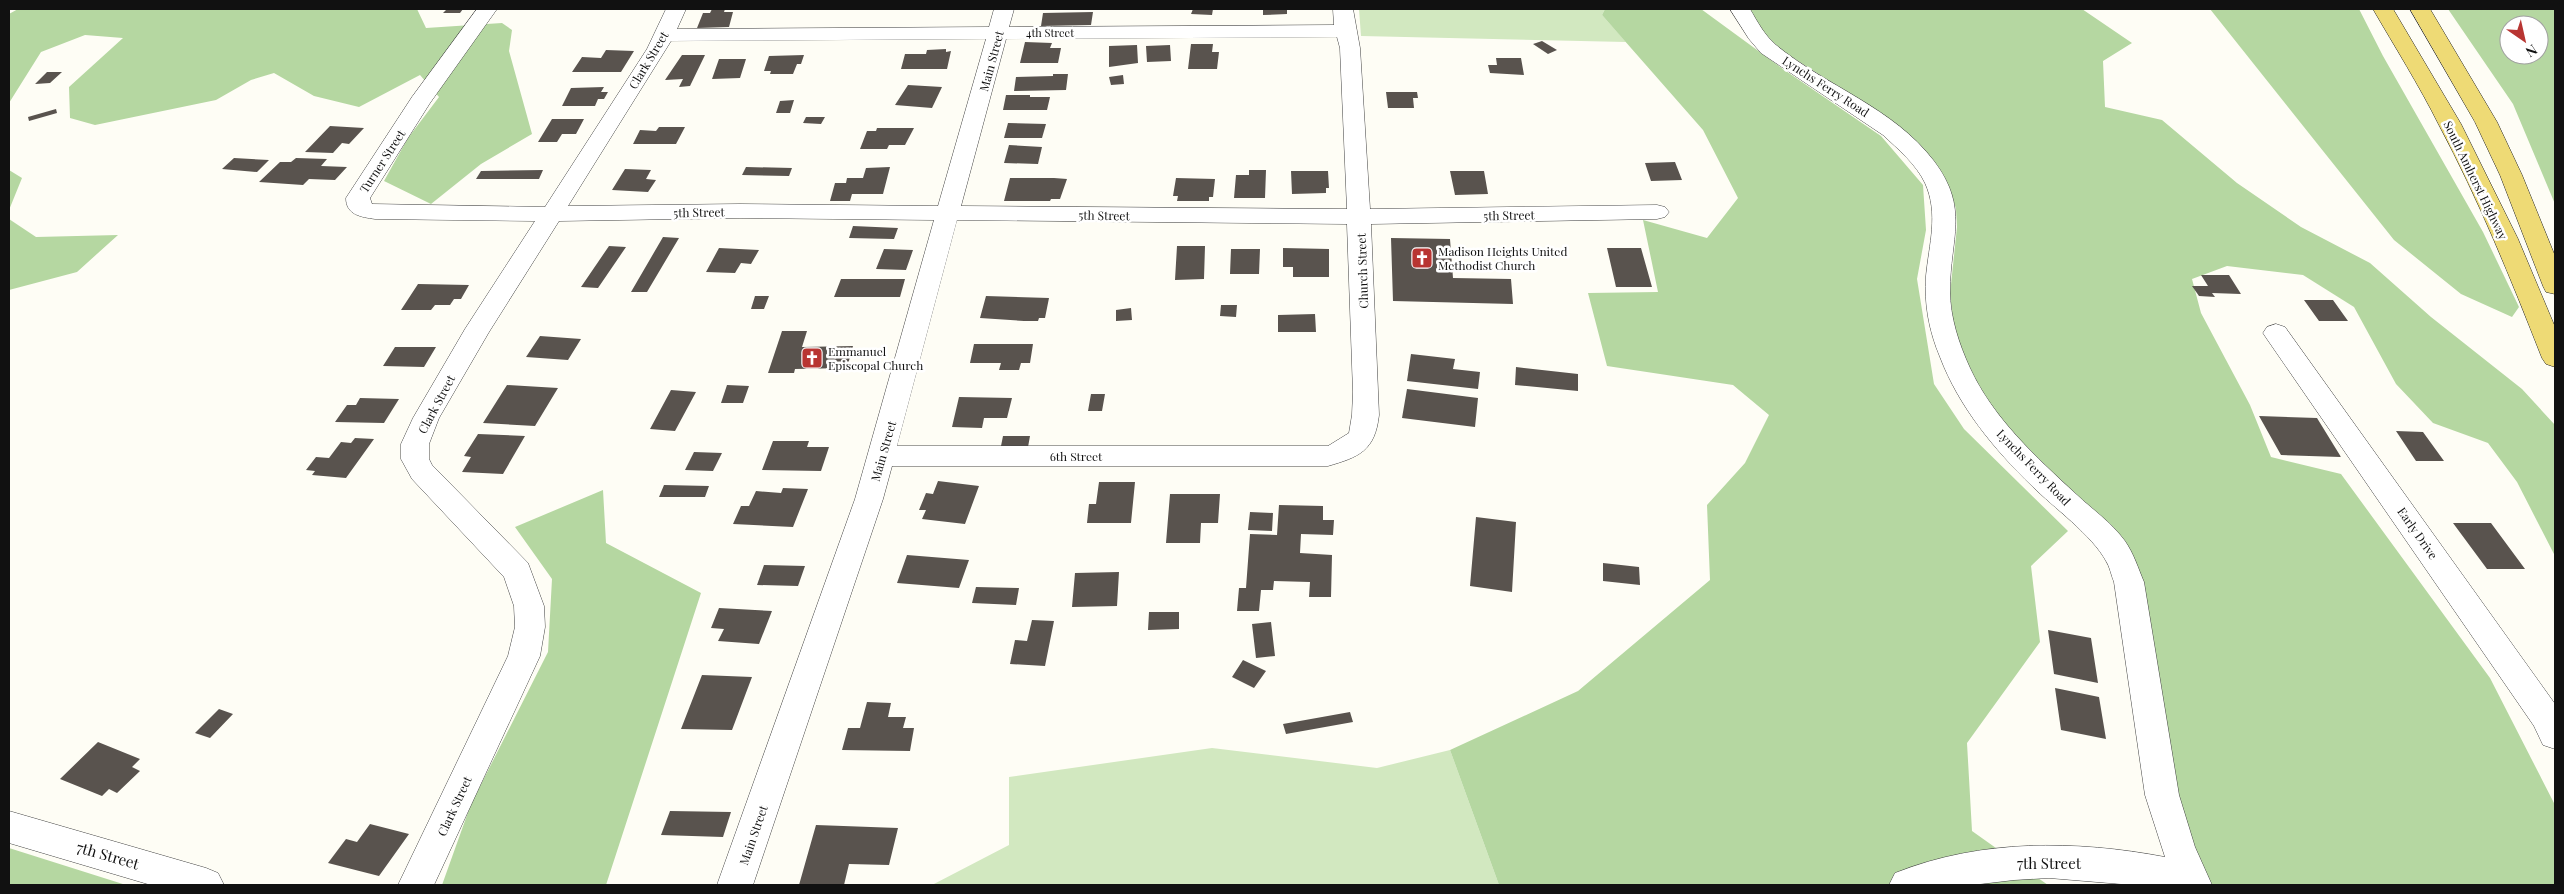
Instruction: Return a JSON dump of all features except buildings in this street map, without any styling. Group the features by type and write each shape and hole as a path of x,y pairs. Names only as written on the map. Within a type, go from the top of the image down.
{"main road":[{"name":"South Amherst Highway","path":"2383,9 2449,122 2473,170 2523,278 2555,358"},
{"path":"2420,9 2486,122 2511,175 2555,286"}],"street":[{"name":"Turner Street","path":"487,9 420,102 358,198 358,205 365,210 375,212 550,214"},
{"name":"Clark Street","path":"416,885 524,656 530,627 529,606 517,571 422,472 415,459 415,444 426,418 478,329 664,36 676,9"},
{"name":"Lynchs Ferry Road","path":"1740,9 1756,35 1768,49 1868,112 1909,147 1926,166 1938,187 1945,208 1946,224 1938,292 1942,327 1952,358 1969,391 1999,434 2102,534 2121,560 2129,582 2162,794 2178,847 2193,882"},
{"name":"4th Street","path":"664,36 1001,20 1344,20"},
{"name":"Main Street","path":"735,885 869,499 950,213 1001,20"},
{"name":"Church Street","path":"1271,456 1328,456 1344,451 1356,443 1362,434 1366,403 1359,217 1350,48 1344,20"},
{"name":"5th Street","path":"550,214 740,211 1359,217 1657,212"},
{"name":"Early Drive","path":"2276,333 2437,560 2545,716 2555,735"},
{"name":"6th Street","path":"881,456 1271,456"},
{"name":"7th Street","path":"9,827 206,885"},
{"name":"7th Street","path":"1907,885 1947,872 1992,864 2063,860 2138,868 2193,882"}],"green space":[{"path":"18,9 417,9 426,28 502,23 512,30 509,51 532,134 481,164 431,204 384,181 408,138 439,97 420,75 359,107 314,96 274,73 251,80 216,100 95,125 70,118 69,87 123,38 85,35 41,52 9,103 9,14"},
{"path":"1359,9 1605,9 1602,15 1626,42 1361,36"},
{"path":"1605,9 1701,9 1783,69 1881,136 1923,185 1926,230 1917,279 1934,384 1964,429 2068,531 2031,566 2040,642 1967,743 1972,831 2048,885 1499,885 1450,750 1578,691 1710,580 1707,505 1745,463 1769,415 1733,385 1607,366 1588,293 1658,292 1643,220 1707,238 1738,198 1703,130 1602,15"},
{"path":"1749,9 2082,9 2132,43 2103,61 2105,107 2162,120 2237,183 2301,227 2370,263 2431,317 2522,389 2555,425 2555,556 2517,482 2488,443 2433,423 2396,384 2354,307 2303,275 2227,266 2192,279 2201,313 2250,405 2271,457 2341,474 2490,678 2555,805 2555,885 2210,885 2194,849 2179,798 2143,583 2010,432 1981,390 1964,358 1954,328 1950,294 1957,227 1956,209 1949,187 1875,110 1776,47"},
{"path":"2210,9 2359,9 2383,56 2483,232 2519,307 2512,317 2461,294 2394,240"},
{"path":"2448,9 2555,9 2555,204 2513,104"},
{"path":"9,170 22,178 9,210"},
{"path":"9,219 36,237 118,235 77,272 9,290"},
{"path":"603,490 606,543 701,593 606,885 442,885 471,804 548,652 552,579 515,527"},
{"path":"1212,748 1377,768 1450,750 1499,885 932,885 1009,845 1009,777"},
{"path":"9,848 126,885 9,885"}],"place":[{"name":"Madison Heights United Methodist Church","path":"1422,258"},
{"name":"Emmanuel Episcopal Church","path":"812,358"}]}
